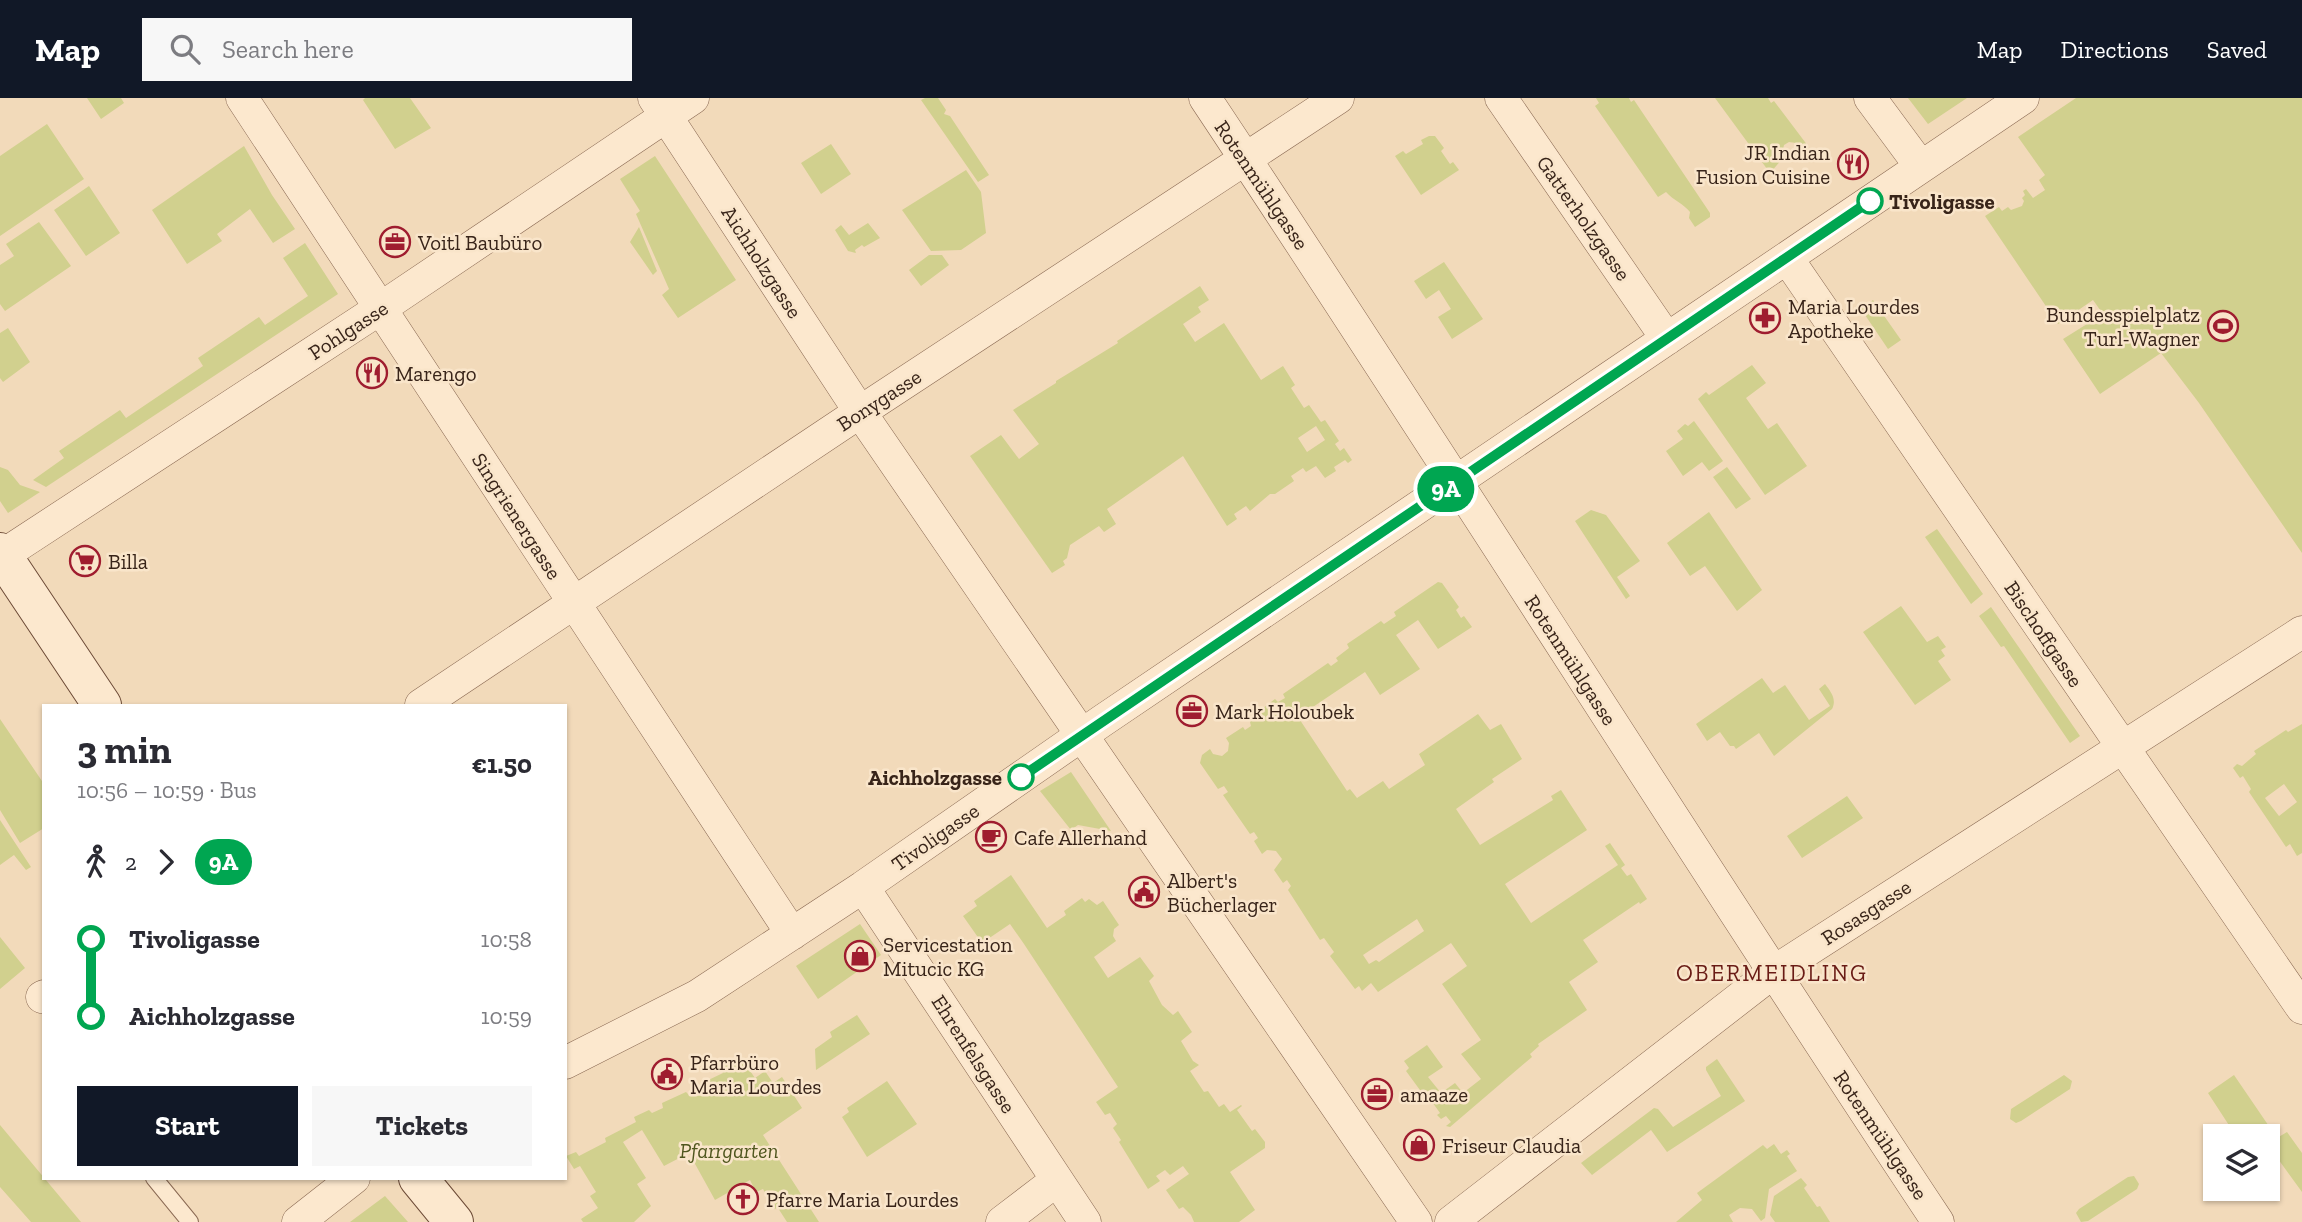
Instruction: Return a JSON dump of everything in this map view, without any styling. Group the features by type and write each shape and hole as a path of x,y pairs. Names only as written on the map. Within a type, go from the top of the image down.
{"main road":[{"path":"1,555 101,704"},
{"path":"420,1180 454,1222"}],"street":[{"name":"Singrienergasse","path":"242,98 792,934"},
{"name":"Pohlgasse","path":"1,555 381,308 660,107 694,98"},
{"name":"Rotenmühlgasse","path":"1205,98 1457,482 1772,972 1938,1222"},
{"name":"Bonygasse","path":"423,704 1338,98"},
{"name":"Gatterholzgasse","path":"1501,98 1667,339"},
{"path":"1870,98 1921,167"},
{"name":"Tivoligasse","path":"567,1062 696,996 792,934 2024,98"},
{"name":"Aichholzgasse","path":"660,107 860,412 1416,1222"},
{"name":"Bischoffgasse","path":"1787,258 2302,1008"},
{"name":"Rosasgasse","path":"1451,1222 1772,972 2302,632"},
{"name":"Ehrenfelsgasse","path":"863,887 1085,1222"},
{"path":"298,1222 351,1180"},
{"path":"1002,1222 1057,1180"}],"lane":[{"path":"156,1180 190,1222"}],"green space":[{"path":"87,98 121,98 124,103 101,119"},
{"path":"410,98 431,128 395,149 363,100"},
{"path":"938,98 946,110 944,114 950,116 989,175 978,182 921,100"},
{"path":"1596,98 1629,98 1631,102 1634,100 1710,213 1710,217 1695,227 1689,218 1690,212 1685,207 1666,192 1658,197 1595,106 1599,103"},
{"path":"1715,98 1768,98 1771,103 1774,101 1808,146 1801,151 1796,143 1789,142 1784,145 1784,157 1770,173"},
{"path":"1908,98 1967,98 1928,124"},
{"name":"Bundesspielplatz Turl-Wagner","path":"2076,98 2302,98 2302,553 2199,403 2161,353 2100,394 2063,339 2103,314 2093,300 2058,324 1985,216 1999,207 2002,211 2008,207 2011,210 2022,206 2022,198 2025,195 2023,191 2026,189 2033,198 2045,190 2039,180 2045,175 2018,137"},
{"path":"47,124 84,179 0,236 0,156"},
{"path":"1435,136 1444,148 1441,151 1450,164 1453,162 1459,170 1421,195 1395,156 1403,151 1406,154 1423,144 1421,140"},
{"path":"831,144 851,174 821,194 801,163"},
{"path":"244,146 295,229 273,243 250,209 217,234 222,241 187,264 152,210"},
{"path":"655,156 736,280 678,318 662,295 669,289 636,214 640,211 620,179"},
{"path":"966,170 981,192 986,233 961,250 931,251 902,210"},
{"path":"89,186 120,233 86,256 54,210"},
{"path":"39,222 71,266 5,311 0,304 0,265 14,256 6,244"},
{"path":"868,223 880,238 864,247 862,245 855,250 856,253 848,251 835,230 841,225 849,235"},
{"path":"639,227 657,271 653,275 630,242"},
{"path":"305,243 338,294 46,487 33,480 64,458 59,451 120,410 126,418 203,366 198,358 259,317 265,325 308,296 283,258"},
{"path":"929,255 942,255 949,265 921,286 909,270"},
{"path":"1444,262 1483,319 1452,339 1438,317 1451,309 1439,290 1426,299 1414,281"},
{"path":"1200,286 1209,300 1198,307 1201,312 1183,324 1195,342 1224,323 1261,380 1283,366 1295,385 1291,388 1304,408 1309,405 1321,422 1325,420 1339,441 1335,444 1340,451 1344,448 1352,460 1348,463 1345,460 1334,467 1336,471 1325,478 1316,466 1306,472 1303,468 1291,476 1294,481 1275,494 1270,494 1250,511 1246,506 1234,514 1237,519 1227,526 1183,456 1107,509 1116,524 1104,532 1099,526 1070,545 1067,558 1063,561 1065,565 1052,573 970,456 1001,435 1019,459 1039,444 1013,410 1118,343 1117,341","holes":["1316,426 1325,440 1307,452 1298,438"]},
{"path":"1873,300 1901,340 1888,349 1861,309"},
{"path":"8,328 30,362 3,382 0,378 0,333"},
{"path":"1752,365 1766,383 1746,398 1768,429 1777,423 1807,466 1765,495 1698,399 1706,392 1709,395"},
{"path":"1694,421 1723,461 1709,471 1702,462 1683,476 1666,451 1683,439 1677,431"},
{"path":"0,467 8,470 20,485 40,492 8,513 0,501"},
{"path":"1727,467 1751,499 1736,509 1713,477"},
{"path":"1591,510 1606,515 1640,561 1617,577 1630,596 1626,599 1575,521"},
{"path":"1709,512 1762,590 1737,611 1705,566 1690,576 1667,543"},
{"path":"1937,529 1983,594 1971,604 1925,537"},
{"path":"1438,582 1442,583 1459,607 1456,610 1461,618 1464,616 1472,627 1438,649 1418,620 1396,635 1420,669 1380,695 1365,672 1298,717 1347,791 1350,789 1357,798 1383,781 1389,789 1425,765 1419,754 1478,714 1490,730 1501,724 1522,759 1492,779 1494,782 1456,809 1480,845 1553,800 1551,796 1561,790 1587,830 1505,884 1531,923 1618,865 1605,846 1610,843 1625,865 1621,868 1627,876 1631,874 1647,899 1583,940 1598,962 1569,982 1587,1010 1538,1044 1530,1054 1532,1057 1450,1127 1446,1126 1451,1122 1446,1116 1441,1119 1437,1115 1440,1113 1406,1071 1409,1068 1404,1061 1427,1045 1443,1067 1428,1077 1441,1093 1455,1083 1463,1093 1481,1079 1461,1054 1481,1040 1442,984 1467,966 1451,943 1378,992 1371,983 1362,991 1359,986 1355,989 1330,956 1334,952 1324,938 1320,940 1288,890 1291,886 1287,880 1283,883 1274,870 1282,859 1276,851 1267,850 1262,854 1254,841 1258,838 1254,832 1250,834 1223,795 1228,792 1224,786 1218,789 1200,763 1202,755 1210,749 1213,754 1222,756 1228,751 1229,743 1226,738 1243,727 1245,730 1251,726 1250,722 1275,699 1278,702 1285,698 1283,694 1328,663 1331,666 1338,661 1336,658 1349,648 1347,644 1381,621 1384,624 1396,616 1394,612","holes":["1417,919 1424,931 1379,962 1376,960 1369,964 1363,955"]},
{"path":"1901,606 1927,642 1938,636 1946,647 1941,650 1945,656 1938,661 1951,680 1915,705 1863,632"},
{"path":"1991,607 2080,736 2070,743 2004,646 2001,647 1979,616"},
{"path":"1762,678 1773,693 1785,685 1809,720 1830,706 1819,689 1825,684 1834,699 1832,709 1774,756 1759,733 1736,749 1730,746 1720,732 1707,741 1696,724"},
{"path":"0,719 42,781 42,829 20,843 0,810"},
{"path":"2302,724 2302,853 2297,856 2290,844 2286,847 2249,792 2251,789 2243,776 2240,778 2233,768 2237,764 2242,766 2256,754 2254,751 2286,730 2288,732","holes":["2284,784 2297,802 2279,816 2265,798"]},
{"path":"1071,772 1111,831 1078,825 1071,830 1040,791"},
{"path":"1847,796 1863,818 1802,858 1787,836"},
{"path":"0,820 31,867 26,870 14,855 0,865"},
{"path":"1011,875 1047,928 1066,915 1064,911 1082,898 1085,902 1089,899 1097,905 1103,901 1119,925 1114,929 1113,936 1116,941 1094,957 1108,978 1140,957 1154,976 1149,981 1162,1005 1173,1015 1178,1011 1192,1032 1181,1041 1193,1061 1199,1065 1190,1071 1204,1092 1208,1091 1219,1107 1224,1104 1230,1112 1242,1106 1237,1110 1252,1131 1255,1129 1265,1142 1265,1148 1230,1172 1255,1210 1239,1222 1194,1222 1183,1207 1179,1209 1166,1190 1189,1174 1183,1166 1170,1175 1165,1170 1156,1176 1160,1181 1148,1189 1119,1142 1121,1140 1113,1128 1117,1124 1110,1113 1105,1115 1096,1102 1118,1087 1024,944 1010,924 982,943 963,916 977,906 974,901"},
{"path":"860,924 881,955 818,999 796,966"},
{"path":"0,937 25,968 0,989"},
{"path":"857,1015 870,1034 816,1070 815,1049 832,1037 830,1032"},
{"name":"Pfarrgarten","path":"739,1055 755,1078 765,1071 773,1083 782,1077 802,1108 763,1135 819,1222 787,1222 778,1208 774,1209 763,1189 756,1192 750,1180 715,1200 689,1153 664,1166 642,1130 623,1142 646,1178 637,1184 651,1206 634,1222 583,1222 581,1219 598,1208 590,1196 596,1192 580,1166 574,1169 567,1156 576,1152 579,1156 606,1142 605,1138 636,1122 634,1117 649,1110 652,1113 663,1108 662,1103 686,1092 689,1095 701,1089 700,1084 723,1073 720,1068"},
{"path":"1717,1059 1745,1101 1667,1152 1651,1130 1592,1175 1581,1163 1654,1108 1658,1109 1673,1127 1721,1096 1706,1070 1706,1067"},
{"path":"2064,1075 2072,1081 2070,1089 2021,1121 2016,1123 2010,1119 2011,1109"},
{"path":"2234,1075 2267,1124 2228,1124 2208,1093"},
{"path":"887,1081 917,1124 867,1157 842,1117 849,1112 847,1108"},
{"path":"0,1125 42,1175 42,1180 46,1180 81,1222 31,1222 0,1187"},
{"path":"2287,1132 2302,1153 2302,1192 2280,1162 2280,1136"},
{"path":"1774,1144 1781,1154 1787,1150 1790,1154 1787,1156 1797,1171 1769,1189 1765,1218 1761,1221 1752,1209 1740,1208 1729,1215 1733,1222 1676,1222 1702,1200 1697,1193 1763,1145 1767,1149"},
{"path":"2134,1176 2139,1184 2137,1189 2088,1221 2081,1222 2076,1213 2079,1209 2128,1177"},
{"path":"1801,1178 1807,1185 1804,1188 1830,1222 1775,1222 1770,1215 1774,1196"},
{"path":"385,1196 408,1222 350,1222"}],"bus line":[{"name":"9A","path":"1021,777 1870,201"}],"place":[{"name":"JR Indian Fusion Cuisine","path":"1853,164"},
{"name":"Tivoligasse","path":"1870,201"},
{"name":"Voitl Baubüro","path":"395,242"},
{"name":"Maria Lourdes Apotheke","path":"1765,318"},
{"name":"Bundesspielplatz Turl-Wagner","path":"2223,326"},
{"name":"Marengo","path":"372,373"},
{"name":"Billa","path":"85,561"},
{"name":"Mark Holoubek","path":"1192,711"},
{"name":"Aichholzgasse","path":"1021,777"},
{"name":"Cafe Allerhand","path":"991,837"},
{"name":"Albert's Bücherlager","path":"1144,892"},
{"name":"Servicestation Mitucic KG","path":"860,956"},
{"name":"Pfarrbüro Maria Lourdes","path":"667,1074"},
{"name":"amaaze","path":"1377,1094"},
{"name":"Friseur Claudia","path":"1419,1145"},
{"name":"Pfarre Maria Lourdes","path":"743,1199"}],"district":[{"name":"OBERMEIDLING","path":"1772,973"}]}
